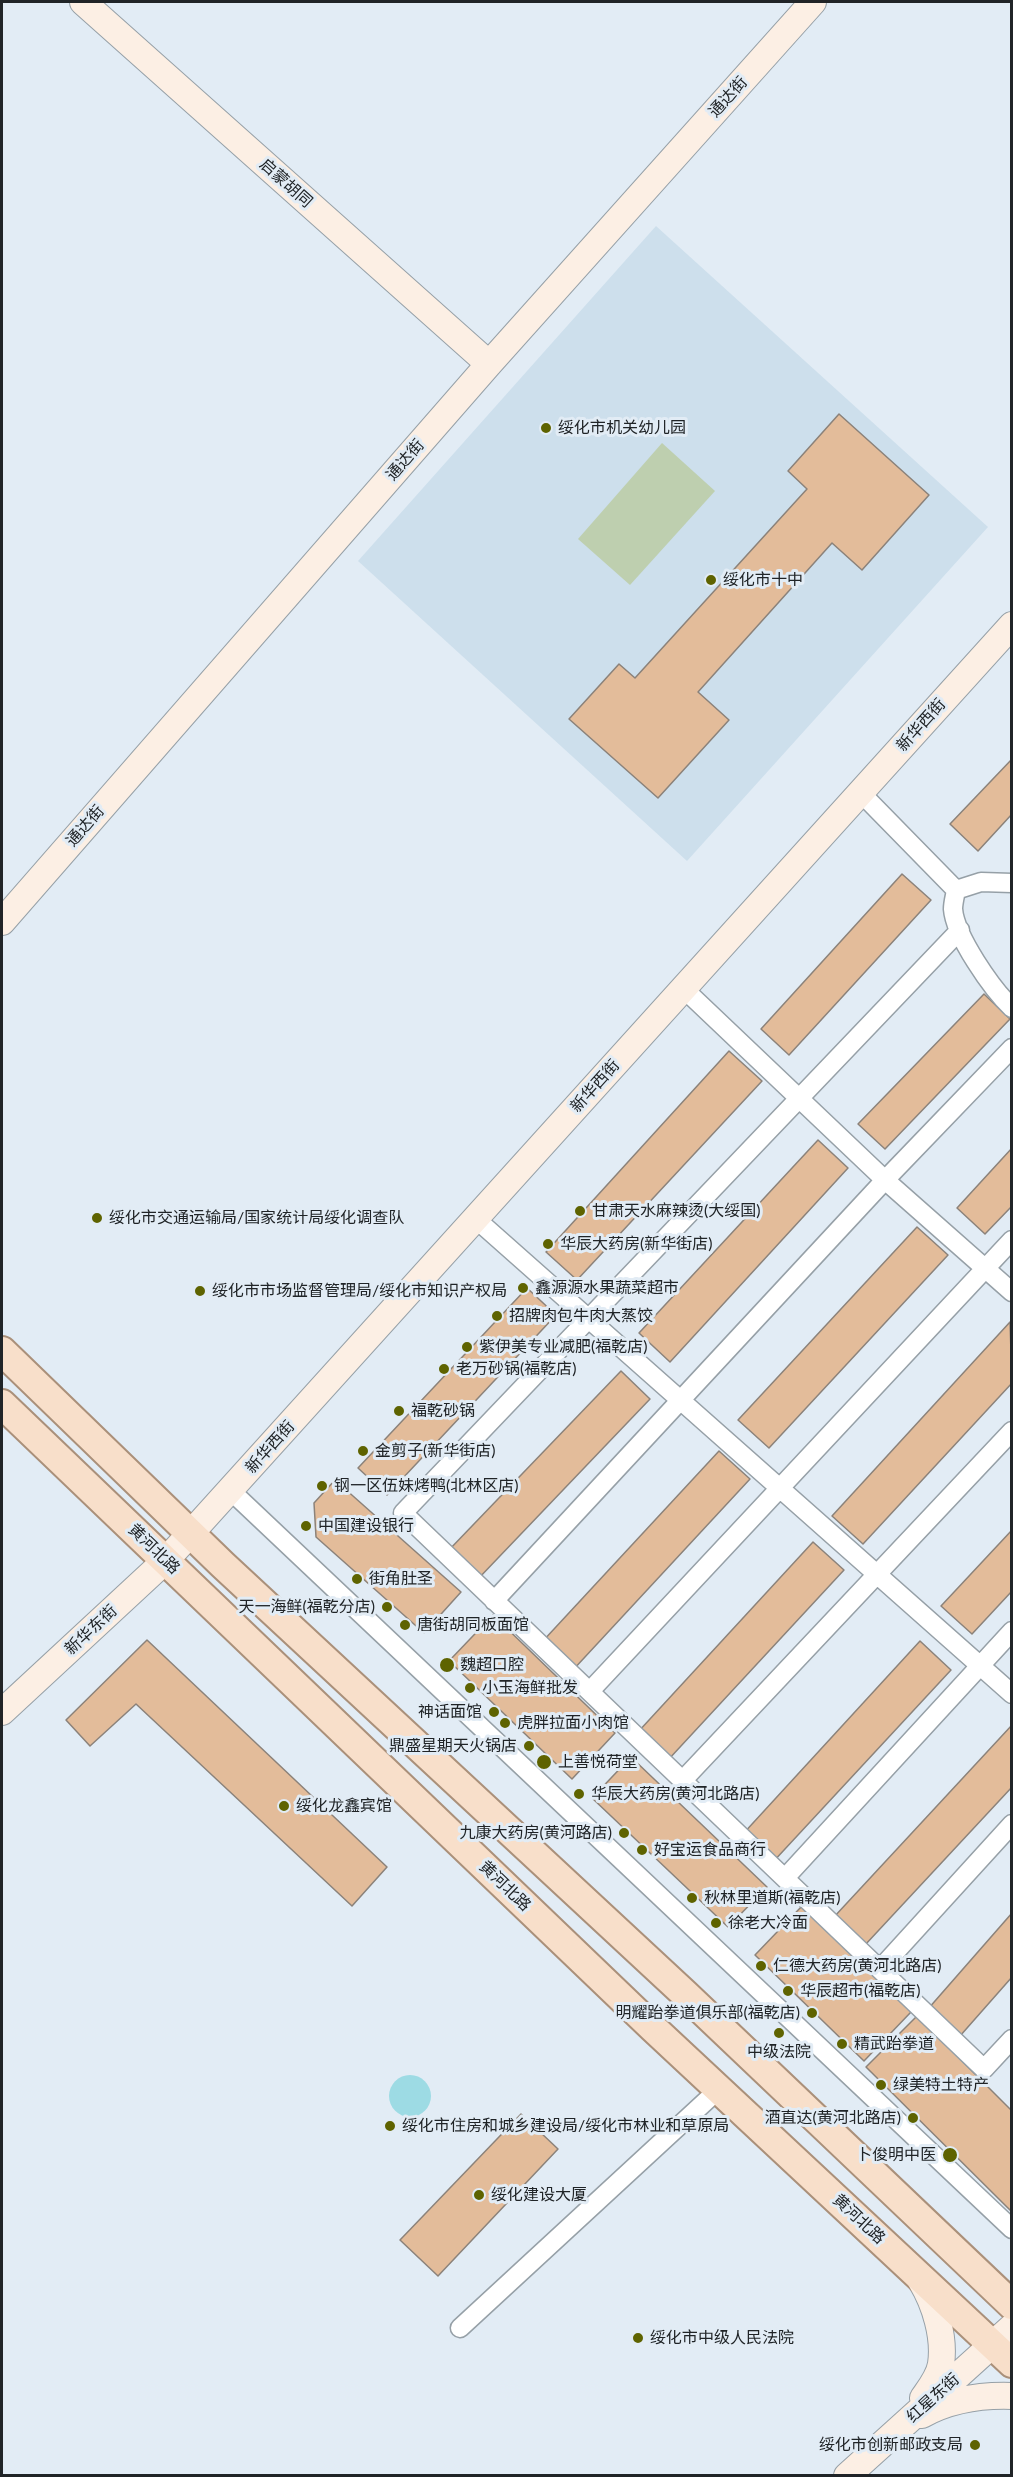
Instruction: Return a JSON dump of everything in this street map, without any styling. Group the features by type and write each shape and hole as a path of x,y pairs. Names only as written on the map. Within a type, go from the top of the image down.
{"main road":[{"name":"启蒙胡同","path":"83,2 489,364"},
{"name":"通达街","path":"2,922 489,364 813,2"},
{"name":"新华西街","path":"179,1546 1011,625"},
{"name":"黄河北路","path":"2,1351 179,1546 719,2089 914,2271 1005,2345"},
{"name":"黄河北路","path":"2,1404 179,1546 685,1994 1011,2306"},
{"name":"新华东街","path":"2,1712 179,1546"},
{"path":"903,2425 934,2381 941,2364 938,2318 929,2294 914,2271"},
{"name":"红星东街","path":"848,2475 903,2425 1005,2345"},
{"path":"903,2425 927,2412 950,2404 978,2397 1011,2396"}],"street":[{"path":"861,793 956,890"},
{"path":"956,890 981,882 1011,881"},
{"path":"956,890 953,909 960,930 983,973 1011,1008"},
{"path":"960,930 403,1513 984,2069 1011,2039"},
{"path":"683,988 885,1180 1011,1292"},
{"path":"494,1601 885,1180 1011,1048"},
{"path":"476,1219 1011,1694"},
{"path":"590,1691 1011,1239"},
{"path":"683,1780 1011,1431"},
{"path":"230,1490 1011,2229"},
{"path":"785,1878 1011,1631"},
{"path":"880,1969 1011,1824"},
{"path":"460,2328 719,2089"}],"shaded area":[{"name":"绥化市十中","path":"656,226 988,527 687,861 358,561"}],"green space":[{"path":"662,443 715,491 630,585 578,539"}],"water":[{"path":"410,2075 425,2081 431,2096 425,2111 410,2117 395,2111 389,2096 395,2081"}],"building":[{"path":"839,414 929,495 862,570 832,543 698,692 729,720 658,798 569,719 619,664 635,678 807,489 788,471"},
{"path":"1012,759 1012,814 978,851 950,824"},
{"path":"902,874 931,900 789,1055 761,1029"},
{"path":"984,994 1010,1019 885,1149 858,1124"},
{"path":"729,1051 762,1081 577,1280 546,1252"},
{"path":"818,1140 848,1168 670,1362 639,1333"},
{"path":"1012,1148 1012,1206 985,1234 957,1208"},
{"path":"917,1227 948,1255 769,1448 738,1420"},
{"path":"527,1288 556,1315 387,1495 358,1468"},
{"path":"1010,1322 1012,1383 863,1544 832,1516"},
{"path":"621,1371 650,1399 477,1580 448,1551"},
{"path":"719,1451 750,1479 572,1671 542,1642"},
{"path":"335,1480 461,1592 424,1633 316,1537 314,1503"},
{"path":"1012,1530 1012,1591 972,1634 941,1606"},
{"path":"813,1542 844,1570 668,1760 638,1732"},
{"path":"493,1615 615,1733 572,1779 449,1661"},
{"name":"绥化龙鑫宾馆","path":"147,1640 387,1867 352,1906 136,1704 90,1746 66,1720"},
{"path":"920,1641 951,1670 772,1863 742,1835"},
{"path":"1012,1725 1012,1787 865,1945 834,1917"},
{"path":"631,1757 767,1887 728,1927 592,1798"},
{"path":"802,1906 911,2012 864,2061 755,1955"},
{"path":"1012,1913 1012,1977 960,2036 928,2009"},
{"path":"917,2016 1012,2111 1012,2212 866,2067"},
{"name":"绥化建设大厦","path":"521,2114 558,2149 438,2276 400,2240"}],"place":[{"name":"绥化市机关幼儿园","path":"546,428"},
{"name":"绥化市十中","path":"711,580"},
{"name":"甘肃天水麻辣烫(大绥国)","path":"580,1211"},
{"name":"绥化市交通运输局/国家统计局绥化调查队","path":"97,1218"},
{"name":"华辰大药房(新华街店)","path":"548,1244"},
{"name":"鑫源源水果蔬菜超市","path":"523,1288"},
{"name":"绥化市市场监督管理局/绥化市知识产权局","path":"200,1291"},
{"name":"招牌肉包牛肉大蒸饺","path":"497,1316"},
{"name":"紫伊美专业减肥(福乾店)","path":"467,1347"},
{"name":"老万砂锅(福乾店)","path":"444,1369"},
{"name":"福乾砂锅","path":"399,1411"},
{"name":"金剪子(新华街店)","path":"363,1451"},
{"name":"钢一区伍妹烤鸭(北林区店)","path":"322,1486"},
{"name":"中国建设银行","path":"306,1526"},
{"name":"街角肚圣","path":"357,1579"},
{"name":"天一海鲜(福乾分店)","path":"387,1607"},
{"name":"唐街胡同板面馆","path":"405,1625"},
{"name":"魏超口腔","path":"447,1665"},
{"name":"小玉海鲜批发","path":"470,1688"},
{"name":"神话面馆","path":"494,1712"},
{"name":"虎胖拉面小肉馆","path":"505,1723"},
{"name":"鼎盛星期天火锅店","path":"529,1746"},
{"name":"上善悦荷堂","path":"544,1762"},
{"name":"华辰大药房(黄河北路店)","path":"579,1794"},
{"name":"绥化龙鑫宾馆","path":"284,1806"},
{"name":"九康大药房(黄河路店)","path":"624,1833"},
{"name":"好宝运食品商行","path":"642,1850"},
{"name":"秋林里道斯(福乾店)","path":"692,1898"},
{"name":"徐老大冷面","path":"716,1923"},
{"name":"仁德大药房(黄河北路店)","path":"761,1966"},
{"name":"华辰超市(福乾店)","path":"788,1991"},
{"name":"明耀跆拳道俱乐部(福乾店)","path":"812,2013"},
{"name":"中级法院","path":"779,2033"},
{"name":"精武跆拳道","path":"842,2044"},
{"name":"绿美特土特产","path":"881,2085"},
{"name":"酒直达(黄河北路店)","path":"913,2118"},
{"name":"绥化市住房和城乡建设局/绥化市林业和草原局","path":"390,2126"},
{"name":"卜俊明中医","path":"950,2155"},
{"name":"绥化建设大厦","path":"479,2195"},
{"name":"绥化市中级人民法院","path":"638,2338"},
{"name":"绥化市创新邮政支局","path":"975,2445"}]}
